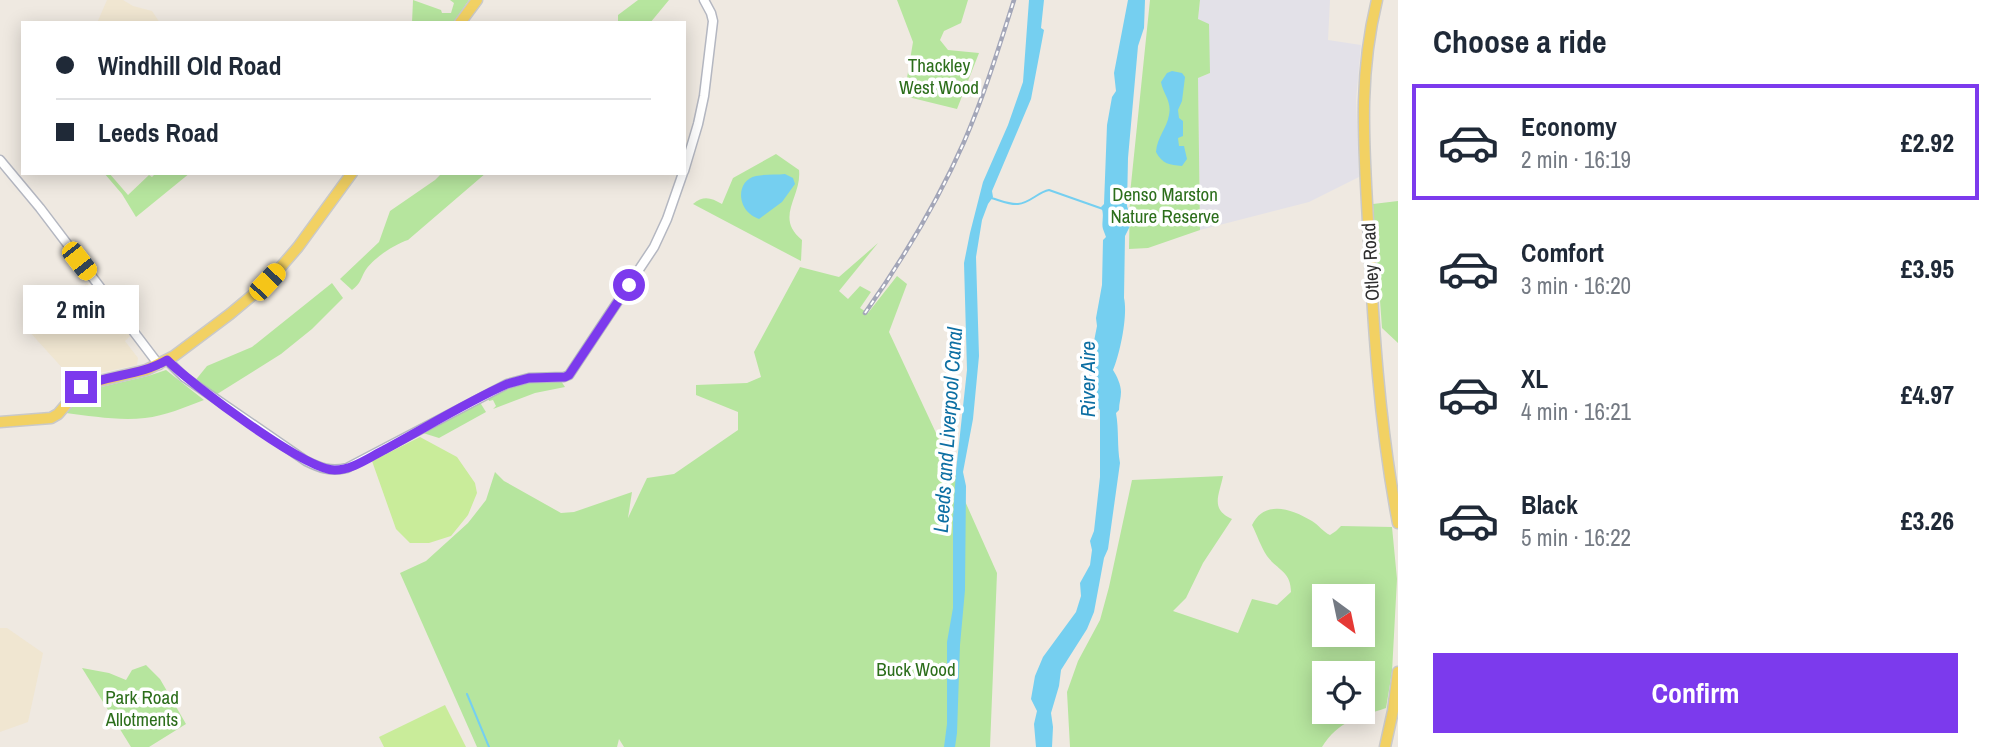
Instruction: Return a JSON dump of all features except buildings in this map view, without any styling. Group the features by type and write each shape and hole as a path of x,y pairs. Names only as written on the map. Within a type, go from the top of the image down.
{"main road":[{"path":"461,21 477,0"},
{"name":"Otley Road","path":"1377,0 1365,66 1364,149 1371,295 1380,401 1398,523"},
{"path":"0,422 51,418 58,414 81,387 163,363 230,314 267,282 298,247 351,175"},
{"path":"1385,747 1398,672"}],"street":[{"path":"686,165 704,96 713,21 704,0"},
{"path":"0,160 163,363 281,445 310,463 333,471 363,460 507,384 529,378 565,377 570,373 654,247 683,175"}],"shaded area":[{"path":"107,0 123,0 152,11 159,21 98,21"},
{"path":"1200,0 1330,0 1328,40 1361,45 1356,100 1359,177 1309,202 1200,230 1198,78 1210,73 1198,19"},
{"path":"87,283 132,334 125,341 138,358 137,365 89,375 76,383 27,329"},
{"path":"0,628 7,628 43,653 28,722 0,732"}],"green space":[{"path":"413,0 441,10 442,13 451,13 454,3 450,0 469,0 454,21 412,21"},
{"path":"638,0 669,0 652,21 618,21 618,15"},
{"name":"Thackley West Wood","path":"897,0 968,0 961,23 944,31 940,40 948,50 979,53 957,109 904,96 913,42"},
{"name":"Denso Marston Nature Reserve","path":"1150,0 1200,0 1198,19 1209,24 1210,73 1198,78 1200,230 1148,248 1129,249 1130,194"},
{"path":"776,154 799,170 790,223 802,240 801,261 693,204 708,198 722,204 733,178"},
{"path":"106,175 111,175 128,195 149,175 188,175 136,217"},
{"path":"440,175 484,175 408,240 391,248 373,262 352,290 340,279 379,242 390,211"},
{"path":"1398,201 1398,343 1382,328 1373,204"},
{"name":"Buck Wood","path":"878,243 839,291 848,299 860,286 871,292 860,308 868,313 897,276 907,284 889,332 956,476 997,573 990,747 624,747 619,739 617,747 477,747 400,573 426,561 468,523 486,500 495,472 504,481 561,513 574,512 632,492 628,518 647,478 674,474 738,430 738,412 696,395 696,385 747,383 761,377 754,352 800,267 839,277"},
{"path":"332,283 343,298 312,329 281,354 214,396 194,382 207,366 252,347"},
{"path":"166,370 204,400 167,413 135,419 66,413 88,390"},
{"path":"561,381 565,387 535,393 493,409 496,406 493,400 489,401 488,398 523,383"},
{"path":"478,403 486,412 439,438 423,433"},
{"path":"420,437 457,457 475,483 477,493 468,515 451,536 429,543 410,543 396,529 372,461"},
{"path":"1223,476 1218,506 1232,519 1203,563 1186,598 1173,611 1238,633 1252,599 1277,605 1291,592 1289,579 1267,556 1252,525 1264,512 1271,509 1288,510 1312,521 1330,535 1341,526 1392,527 1397,579 1392,672 1386,708 1375,712 1375,661 1312,661 1312,724 1346,724 1335,731 1322,747 1070,747 1067,692 1078,661 1100,620 1132,480"},
{"name":"Park Road Allotments","path":"146,665 160,679 186,724 149,747 131,747 82,668 109,673 126,680 132,670"},
{"path":"445,705 466,747 384,747 379,737"}],"water":[{"path":"1029,0 1044,0 1041,28 1044,30 1031,99 992,191 993,197 982,220 976,257 979,356 973,419 963,472 966,486 965,590 957,733 955,747 944,747 947,724 947,642 953,608 953,518 967,370 964,263 983,182 1023,82"},
{"name":"River Aire","path":"1128,0 1145,0 1128,158 1127,206 1132,222 1125,236 1125,314 1121,345 1113,370 1121,389 1119,410 1116,413 1120,463 1108,549 1094,612 1087,629 1061,670 1051,713 1052,747 1036,747 1034,724 1037,711 1031,699 1035,676 1043,657 1076,612 1081,596 1080,583 1090,565 1092,550 1090,541 1094,531 1100,477 1100,410 1085,387 1102,285 1103,240 1106,237 1101,207 1104,204 1107,125 1112,97 1116,91 1114,73"},
{"path":"1167,73 1182,73 1185,77 1178,110 1179,118 1183,121 1183,136 1178,138 1179,146 1184,146 1187,159 1182,166 1167,163 1156,152 1170,110 1161,82"},
{"path":"785,174 793,178 795,184 782,202 759,219 750,214 741,198 746,182 756,176"}],"waterway":[{"path":"991,198 1018,204 1049,190 1103,209"},
{"path":"467,694 489,747"}],"railway":[{"path":"865,313 919,230 954,165 978,107 1014,0"}],"route":[{"path":"81,387 154,368 167,360 184,377 281,445 319,467 338,470 363,460 507,384 529,378 569,375 629,285"}],"water label":[{"name":"Leeds and Liverpool Canal","path":"948,430"}]}
